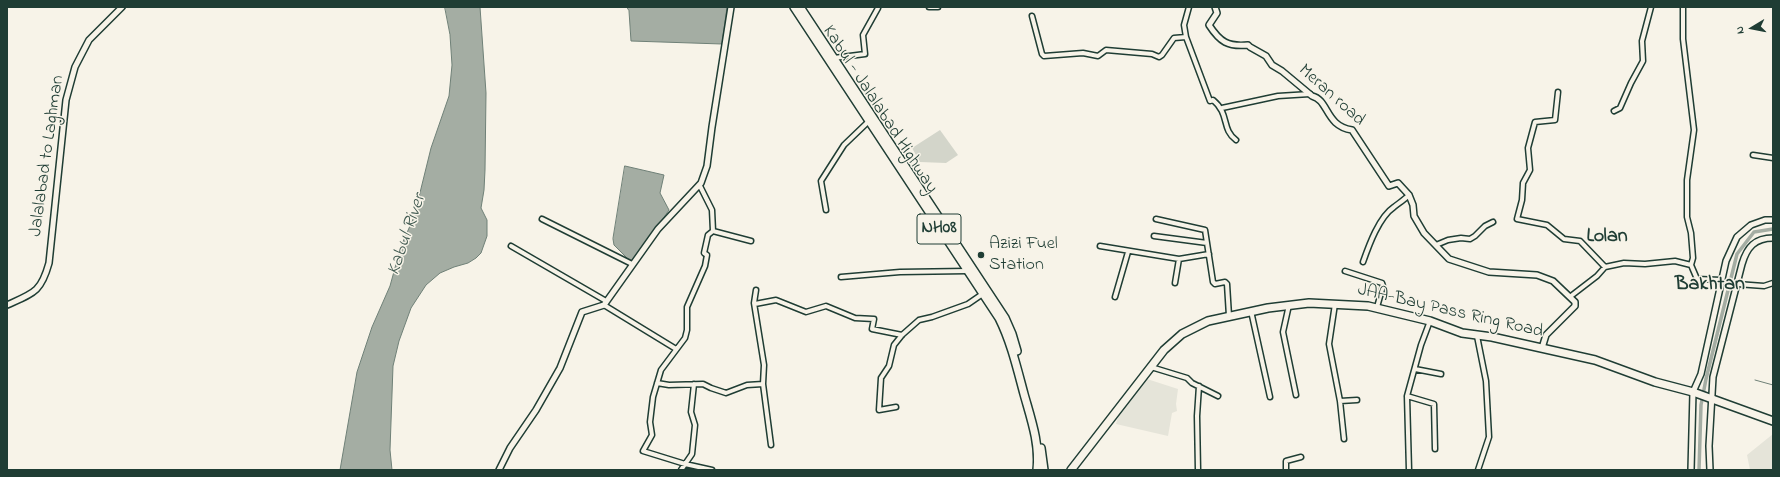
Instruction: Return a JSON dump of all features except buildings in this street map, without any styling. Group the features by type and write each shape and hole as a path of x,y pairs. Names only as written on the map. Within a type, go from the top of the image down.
{"highway":[{"name":"Kabul - Jalalabad Highway","path":"794,7 839,71 985,292 1006,335 1031,412 1044,470"},
{"name":"Kabul - Jalalabad Highway","path":"800,7 834,58 839,71"},
{"name":"Kabul - Jalalabad Highway","path":"902,168 967,270 985,292"},
{"name":"JAA-Bay Pass Ring Road","path":"1073,469 1164,350 1182,334 1208,321 1289,304 1335,304 1378,307 1462,333 1492,337 1595,360 1655,382 1693,392 1710,399"},
{"path":"1710,399 1773,421"},
{"name":"Kabul - Jalalabad Highway","path":"1031,412 1036,443 1037,470"}],"street":[{"name":"Jalalabad to Laghman","path":"7,305 34,293 45,280 49,262 66,100 75,67 89,40 122,7"},
{"path":"499,470 510,448 536,410 560,368 582,312 605,303 664,222 700,186 707,166 731,7"},
{"path":"929,7 938,7"},
{"path":"1189,7 1184,25 1186,37 1210,101 1213,100 1222,108 1230,135 1236,140"},
{"name":"Meran road","path":"1215,7 1216,13 1209,25 1222,41 1229,45 1236,46 1248,44 1250,47 1266,56 1272,65 1282,71 1288,78 1312,96 1317,97 1329,116 1338,126 1352,130 1389,186 1398,183 1409,195"},
{"path":"1614,111 1620,108 1631,83 1643,62 1642,41 1651,7"},
{"path":"1683,7 1683,39 1694,130 1688,180 1687,217 1691,233 1693,258 1691,265 1697,279 1722,280"},
{"path":"834,58 865,54 863,35 878,8"},
{"path":"1032,16 1042,54 1044,56 1083,53 1098,56 1106,50 1152,54 1159,57 1174,38 1186,37"},
{"path":"1558,92 1555,120 1535,122 1528,148 1530,170 1523,183 1522,200 1517,219 1547,225 1564,239 1580,241 1605,267"},
{"path":"1222,108 1278,96 1311,94"},
{"path":"826,210 821,181 844,145 872,123"},
{"path":"1754,155 1773,158"},
{"path":"700,186 712,210 713,231"},
{"path":"1363,262 1377,228 1393,207 1398,205 1409,195 1413,205 1415,219 1424,233 1451,260 1487,272 1537,275 1553,281 1567,296 1571,296 1575,302 1575,306 1546,335 1542,348"},
{"path":"542,219 632,264"},
{"path":"1156,219 1204,229 1213,282 1215,284 1226,282 1227,284 1229,316"},
{"path":"1691,470 1693,392 1701,374 1726,261 1737,237 1751,225 1765,220 1773,220"},
{"path":"1436,245 1448,240 1461,238 1470,239 1485,226 1493,222"},
{"path":"713,231 752,241"},
{"path":"712,470 684,464 643,451 652,435 650,422 653,397 661,370 685,338 687,330 687,307 705,266 707,254 704,253 708,235 713,231"},
{"path":"1154,236 1207,243"},
{"path":"1710,470 1710,399 1713,377 1744,256 1750,247 1763,238 1773,238"},
{"path":"510,246 605,303 676,349"},
{"path":"1100,246 1128,252 1179,259 1209,254"},
{"path":"1115,297 1128,252"},
{"path":"1175,283 1179,259"},
{"path":"1571,296 1597,276 1605,267 1624,263 1645,264 1675,261 1691,265"},
{"path":"841,277 900,272 967,270"},
{"path":"1344,271 1382,283 1383,286 1378,307"},
{"path":"1738,284 1764,286 1773,283"},
{"path":"756,290 754,303 764,365 763,384 771,445"},
{"path":"896,407 879,410 881,378 889,366 894,345 902,335 919,320 968,304 985,292"},
{"path":"755,304 776,300 806,312 826,306 855,318 874,319 872,329 902,335"},
{"path":"1289,304 1283,332 1296,394"},
{"path":"1335,304 1329,344 1340,401 1344,439"},
{"path":"1251,311 1270,397"},
{"path":"1409,470 1407,396 1421,345 1430,322"},
{"path":"1477,336 1486,381 1489,437 1478,470"},
{"path":"1151,367 1187,378 1192,383 1218,396"},
{"path":"1415,369 1441,374"},
{"path":"657,383 669,385 702,384 726,393 747,385 763,384"},
{"path":"681,470 692,454 695,425 691,412 694,384"},
{"path":"1198,470 1197,416 1199,386"},
{"path":"1407,396 1434,404 1435,449"},
{"path":"1340,401 1357,400"},
{"path":"1286,470 1286,461 1302,458"}],"shaded area":[{"path":"940,130 958,155 946,163 920,162 912,148"},
{"path":"1147,379 1178,389 1176,404 1177,411 1172,413 1168,436 1116,424 1121,408 1131,395"},
{"path":"1773,434 1773,470 1750,470 1747,455"}],"water":[{"name":"Kabul River","path":"445,7 480,7 486,93 485,170 481,208 487,220 487,236 481,253 476,258 468,263 440,273 426,285 411,308 399,341 393,366 390,450 392,470 340,470 357,372 372,327 390,286 401,246 414,217 431,148 449,96 452,65 450,35"},
{"path":"627,7 727,7 722,44 631,41 629,11"},
{"path":"625,166 664,175 660,193 669,210 631,262 614,245 613,239"}],"waterway":[{"path":"1699,470 1701,405 1737,254 1754,232 1773,229"},
{"path":"1755,380 1773,385"}],"place":[{"name":"Azizi Fuel Station","path":"981,255"}],"district":[{"name":"Lolan","path":"1607,238"},
{"name":"Bakhtan","path":"1710,286"}]}
